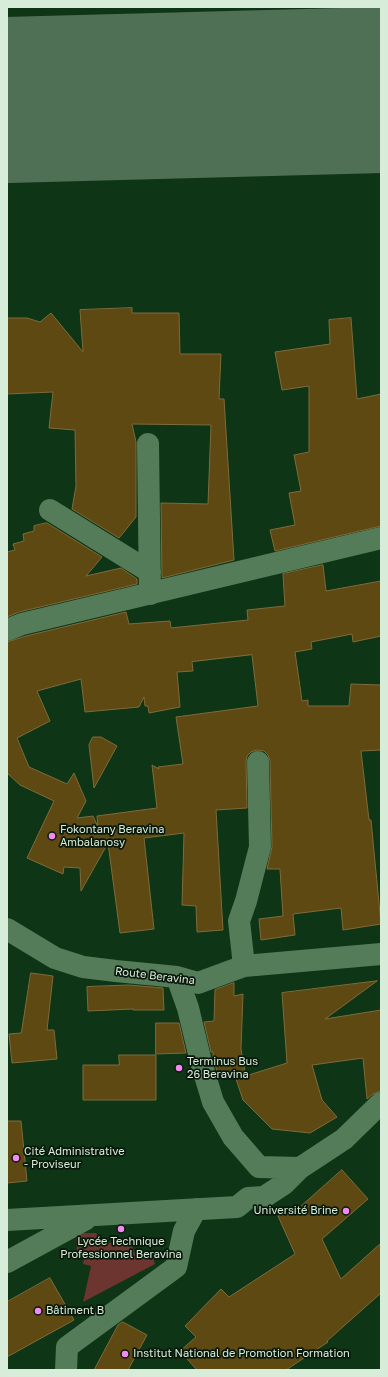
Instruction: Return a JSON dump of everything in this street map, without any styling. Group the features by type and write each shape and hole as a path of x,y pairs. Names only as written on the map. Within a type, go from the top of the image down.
{"street":[{"path":"148,444 150,594"},
{"path":"50,510 150,572"},
{"path":"7,630 22,624 381,538"},
{"path":"244,966 239,921 246,902 260,847 258,762"},
{"name":"Route Beravina","path":"7,929 55,958 83,967 177,977 198,983 244,966 381,954"},
{"path":"177,977 188,1008 213,1102 233,1136 259,1167 300,1168"},
{"path":"7,1220 237,1208 248,1198 264,1197 284,1184 300,1168 344,1139 381,1103"},
{"path":"66,1370 67,1347 176,1267 184,1230 196,1209"},
{"path":"7,1262 91,1216"}],"shaded area":[{"path":"76,1233 96,1233 102,1243 130,1242 137,1258 152,1254 155,1264 83,1302 91,1266 83,1264 85,1254 77,1251"}],"building":[{"path":"132,308 132,313 179,313 180,354 221,354 219,399 224,399 234,560 162,578 161,503 208,504 211,425 132,424 136,442 136,517 119,538 72,509 76,486 75,430 49,428 53,392 7,394 7,318 27,318 40,322 51,313 83,352 80,310"},
{"path":"351,318 357,399 381,394 381,526 275,551 270,530 295,525 289,493 301,491 294,455 309,452 309,386 282,390 275,352 330,344 329,320"},
{"path":"47,523 102,557 86,576 121,568 137,579 137,584 19,612 7,617 7,552 15,550 13,544 24,541 23,534 34,531 34,526"},
{"path":"323,565 326,591 381,581 381,636 353,642 352,634 311,642 312,649 295,652 302,701 308,700 308,706 349,706 351,684 381,685 381,750 361,751 369,820 371,820 381,924 343,930 341,908 293,914 295,935 261,940 259,919 283,916 280,869 267,869 272,847 270,761 268,755 264,751 257,750 251,752 247,756 247,808 216,810 223,930 197,932 196,906 182,905 184,833 144,838 154,929 120,933 108,843 81,891 80,868 64,867 63,874 27,858 54,801 20,785 7,773 7,642 126,612 129,624 170,621 171,628 248,620 247,610 285,606 283,574","holes":["252,655 258,706 176,717 183,764 158,767 159,769 152,765 157,808 97,816 98,827 93,816 77,818 86,801 74,773 67,784 29,767 17,738 50,721 37,691 81,679 85,712 139,707 144,697 145,706 148,706 149,713 180,707 177,672 193,671 192,662"]},
{"path":"93,737 101,737 117,746 94,788 89,745"},
{"path":"31,973 53,976 47,1030 54,1030 57,1059 12,1063 9,1034 21,1033"},
{"path":"377,981 325,1019 381,1010 381,1091 373,1094 367,1099 363,1058 312,1065 322,1100 337,1117 310,1133 272,1129 243,1100 236,1079 287,1063 282,993"},
{"path":"234,983 234,996 243,994 241,1049 245,1072 218,1074 204,1022 214,1021 215,990"},
{"path":"129,985 163,988 164,1010 133,1009 88,1011 87,987"},
{"path":"156,1023 179,1023 186,1053 156,1054"},
{"path":"119,1055 156,1055 156,1100 83,1100 83,1065 119,1065"},
{"name":"Cité Administrative - Proviseur","path":"7,1121 21,1121 27,1181 7,1183"},
{"path":"342,1170 368,1199 322,1239 341,1279 381,1243 381,1293 327,1341 328,1342 286,1370 197,1370 180,1351 196,1337 185,1326 221,1289 229,1297 295,1254 278,1216 301,1206"},
{"name":"Bâtiment B","path":"50,1278 74,1320 7,1357 7,1302"},
{"path":"123,1322 147,1335 128,1370 94,1370 118,1325"}],"runway":[{"path":"7,100 381,90"}],"place":[{"name":"Fokontany Beravina Ambalanosy","path":"52,836"},
{"name":"Terminus Bus 26 Beravina","path":"179,1068"},
{"name":"Cité Administrative - Proviseur","path":"16,1158"},
{"name":"Université Brine","path":"346,1211"},
{"name":"Lycée Technique Professionnel Beravina","path":"121,1229"},
{"name":"Bâtiment B","path":"38,1311"},
{"name":"Institut National de Promotion Formation","path":"125,1354"}]}
